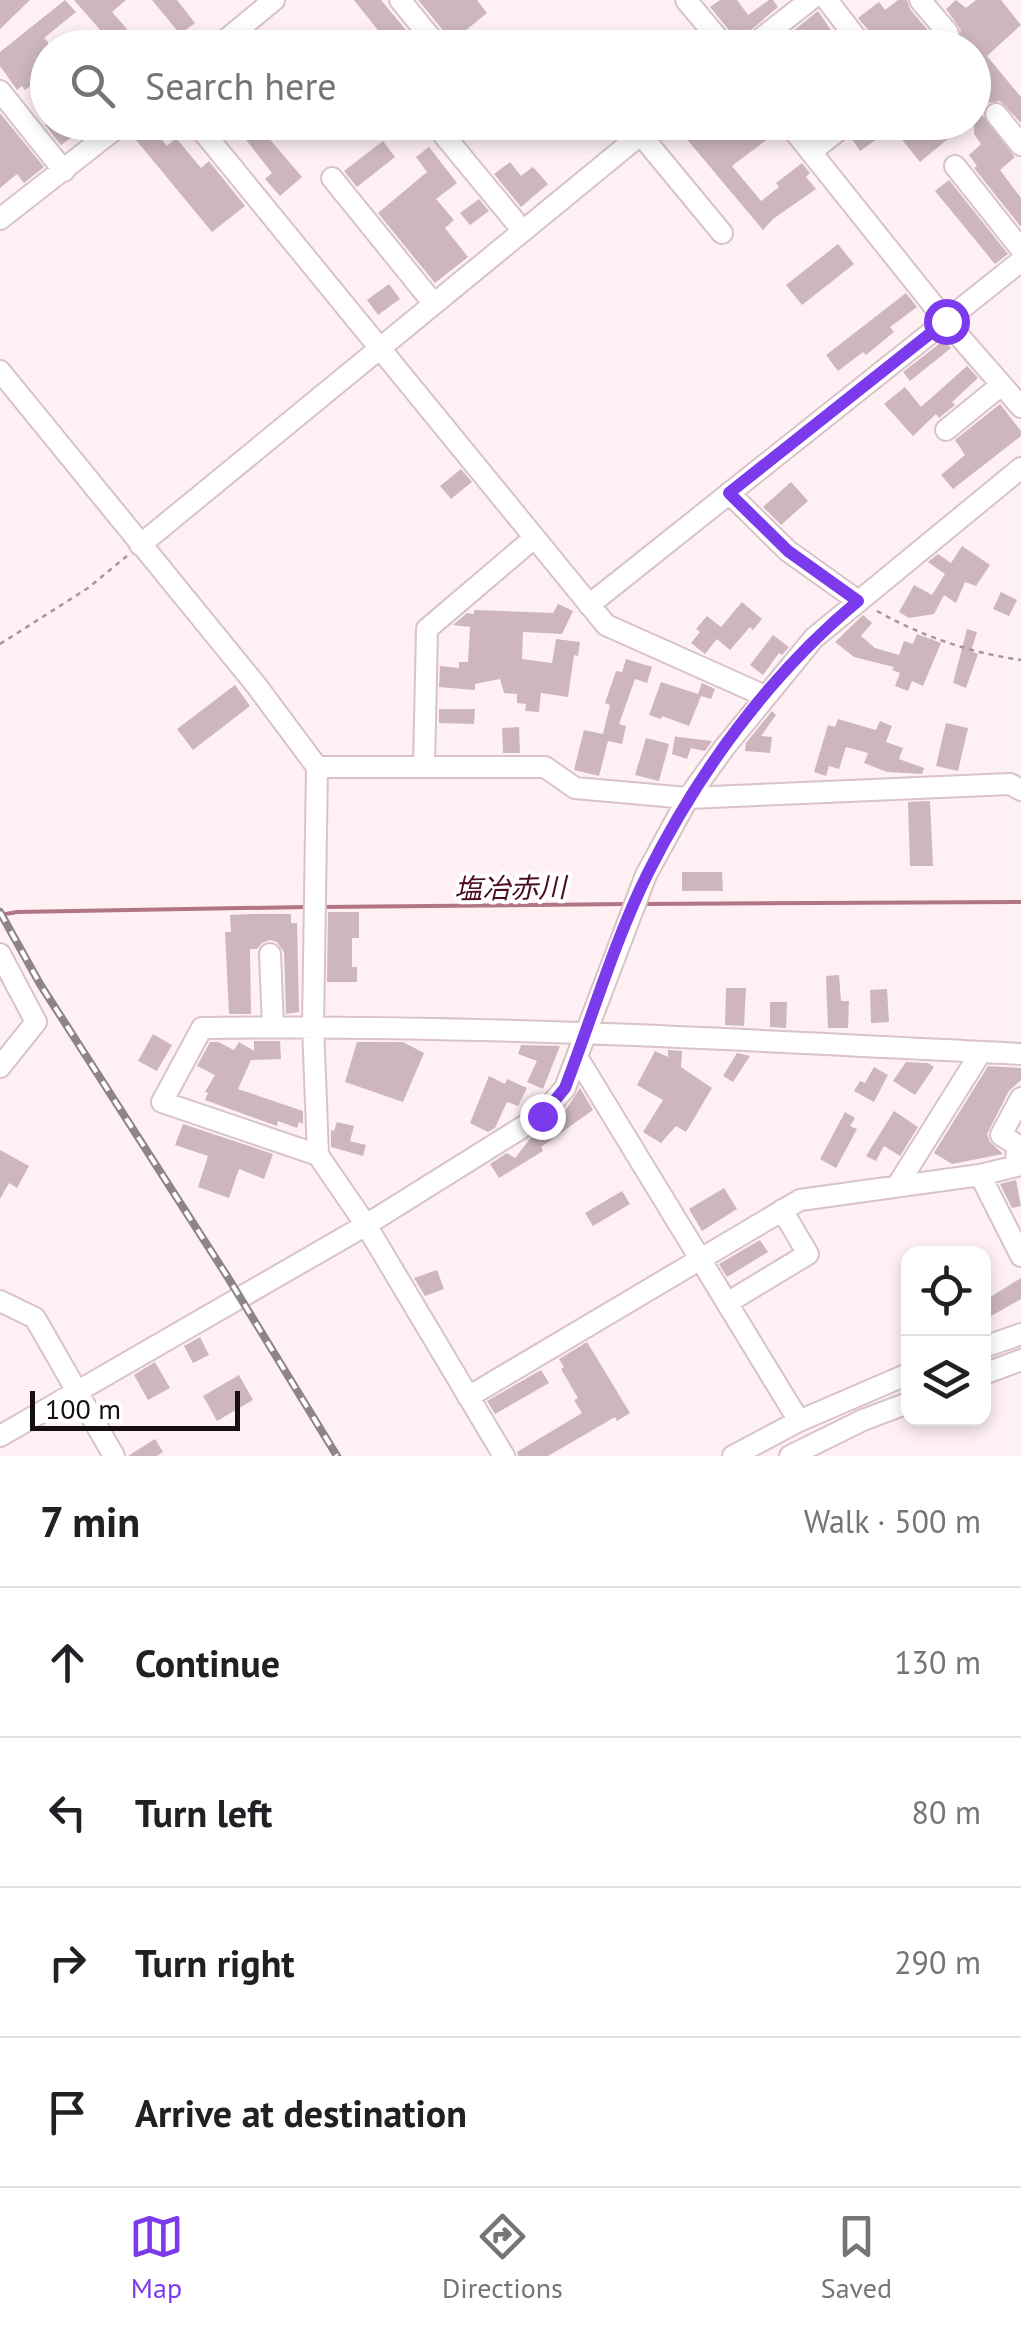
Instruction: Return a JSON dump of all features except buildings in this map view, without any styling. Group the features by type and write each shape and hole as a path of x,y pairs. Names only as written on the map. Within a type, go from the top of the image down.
{"street":[{"path":"237,30 273,0"},
{"path":"400,0 425,30"},
{"path":"686,0 711,30"},
{"path":"772,30 810,0"},
{"path":"827,0 850,30"},
{"path":"920,0 945,30"},
{"path":"0,91 30,128"},
{"path":"996,114 1021,145"},
{"path":"40,140 64,170"},
{"path":"0,220 102,140"},
{"path":"210,140 606,625 765,696"},
{"path":"448,140 523,231"},
{"path":"140,545 634,140"},
{"path":"657,140 722,233"},
{"path":"801,140 1021,408"},
{"path":"811,152 826,140"},
{"path":"955,166 1021,249"},
{"path":"332,178 434,304"},
{"path":"588,605 1021,261"},
{"path":"0,371 256,685 317,767 313,1026 318,1155 366,1225 504,1456"},
{"path":"946,430 1000,386"},
{"path":"0,1436 366,1225 542,1116 565,1088 646,876 688,798 814,638 1021,468"},
{"path":"729,493 788,551 858,601"},
{"path":"424,767 427,629 534,538"},
{"path":"317,767 545,767 575,788 688,798 1010,784 1021,790"},
{"path":"0,954 36,1022 0,1067"},
{"path":"270,954 273,1027"},
{"path":"318,1155 162,1102 202,1028 313,1026 587,1032 1021,1054"},
{"path":"897,1186 980,1052"},
{"path":"577,1057 798,1421"},
{"path":"468,1397 800,1200 1019,1166 1017,1145 1001,1135 1021,1098"},
{"path":"980,1175 1021,1256"},
{"path":"727,1303 808,1254 782,1210"},
{"path":"0,1301 35,1318 114,1456"},
{"path":"991,1345 1021,1334"},
{"path":"991,1371 1021,1360"},
{"path":"732,1456 798,1421 901,1377"},
{"path":"790,1456 901,1405"}],"path":[{"path":"0,644 88,588 140,545"},
{"path":"858,601 906,628 990,656 1021,660"}],"waterway":[{"name":"塩冶赤川","path":"641,904 1021,902"},
{"name":"塩冶赤川","path":"321,907 626,904"},
{"name":"塩冶赤川","path":"0,915 306,907"}],"railway":[{"path":"0,912 40,984 337,1456"}],"route":[{"path":"542,1116 565,1088 646,876 688,798 814,638 858,601 788,551 729,493 946,321"}]}
